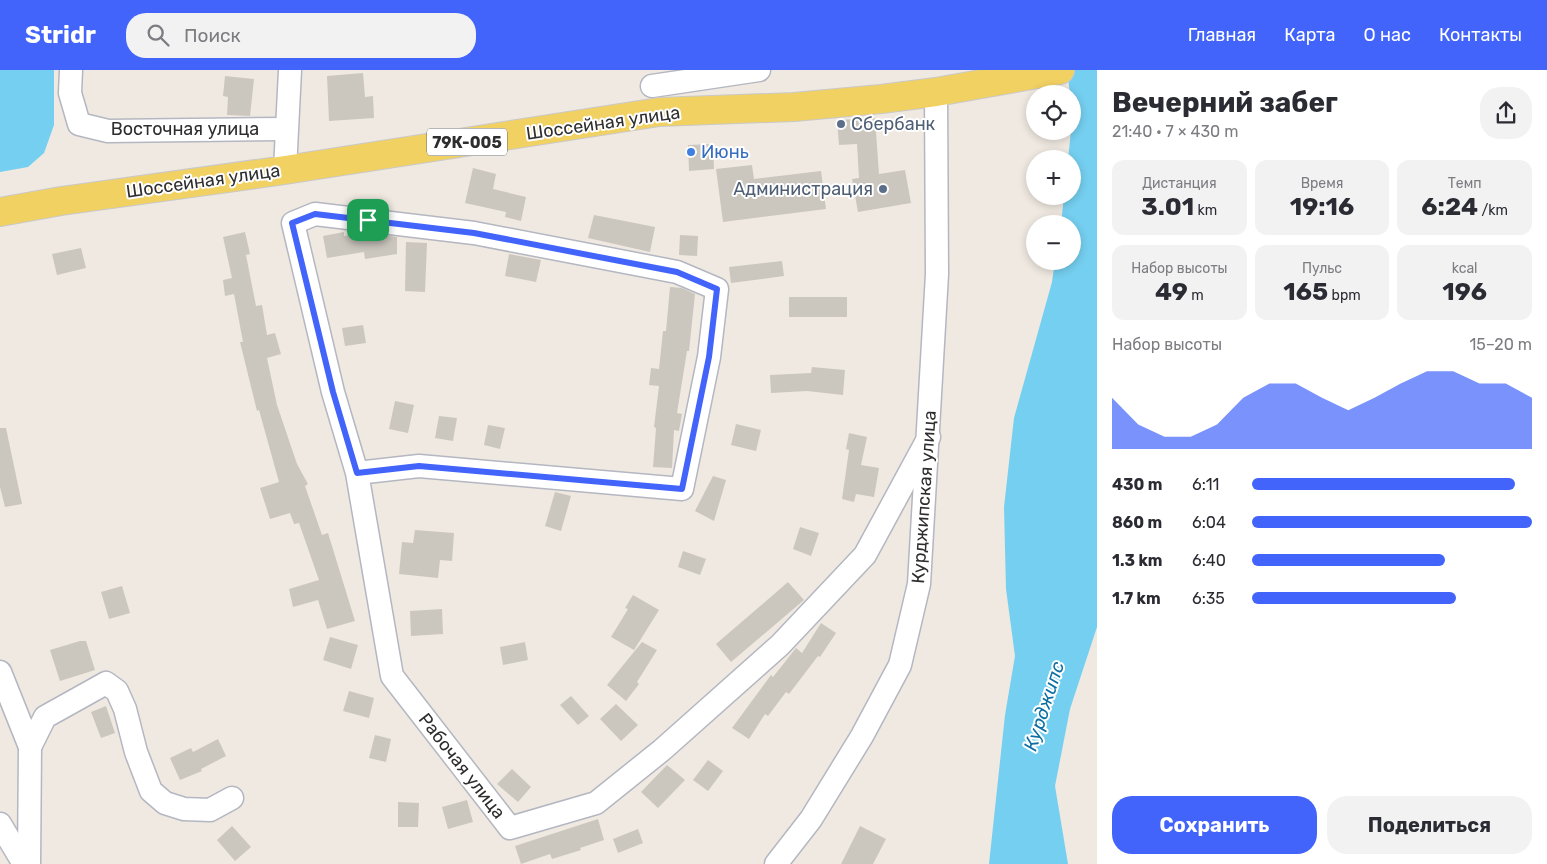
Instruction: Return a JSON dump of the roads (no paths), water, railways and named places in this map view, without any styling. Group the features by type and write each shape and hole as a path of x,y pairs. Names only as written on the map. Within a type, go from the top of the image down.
{"main road":[{"name":"Шоссейная улица","path":"0,212 61,201 285,170 659,112 822,105 936,92 1060,70"}],"street":[{"name":"Восточная улица","path":"71,70 70,93 79,124 108,130 286,129"},
{"path":"285,170 290,70"},
{"path":"659,112 650,78 760,70"},
{"name":"Курджипская улица","path":"776,864 812,819 862,736 900,665 919,584 937,274 936,92"},
{"name":"Рабочая улица","path":"357,473 419,466 682,489 709,357 717,289 677,272 474,233 315,214 292,223 333,392 357,473 392,676 510,828 596,803 662,750 780,646 865,555 929,437"},
{"path":"0,672 30,747 29,864"},
{"path":"30,747 45,717 106,683 117,691 126,710 136,752 151,791 164,803 184,809 210,810 232,798"},
{"path":"0,824 24,864"}],"water":[{"path":"0,70 54,70 54,125 44,153 28,167 0,172"},
{"name":"Курджипс","path":"1067,70 1097,70 1097,627 1070,709 1055,786 1068,864 989,864 1005,715 1015,656 1006,589 1004,507 1014,418 1054,270 1081,270 1081,215 1062,215 1063,205 1081,205 1081,150 1069,150 1070,140 1081,140 1081,85 1069,85"}],"place":[{"name":"Сбербанк","path":"841,124"},
{"name":"Июнь","path":"691,152"},
{"name":"Администрация","path":"883,189"}]}
